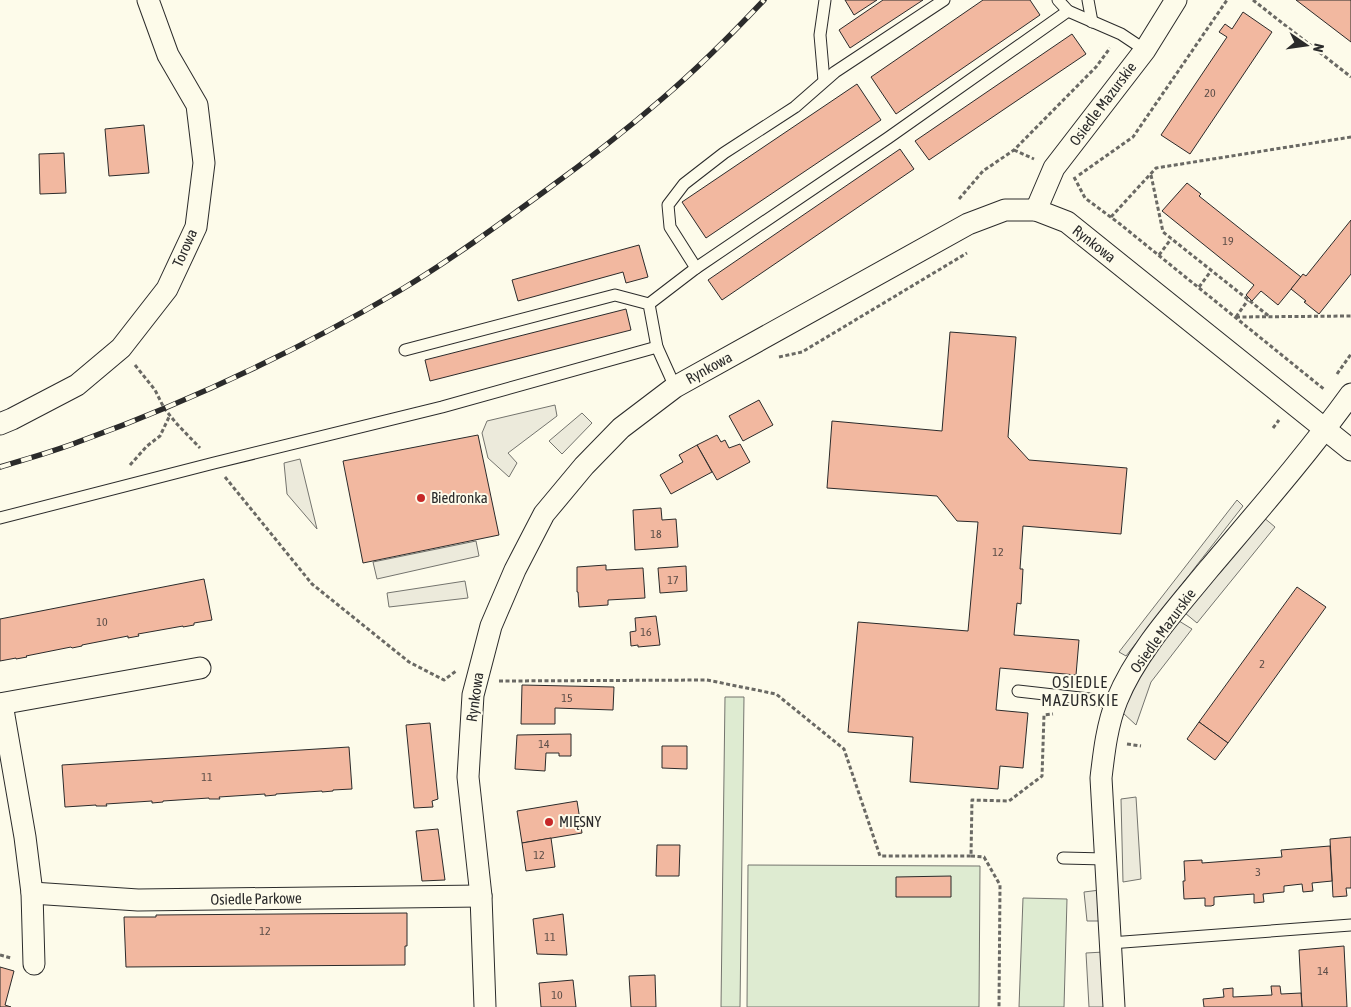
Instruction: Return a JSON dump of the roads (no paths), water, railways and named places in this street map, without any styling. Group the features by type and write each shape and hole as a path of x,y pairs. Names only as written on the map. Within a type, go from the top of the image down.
{"street":[{"name":"Torowa","path":"0,424 77,385 121,348 167,289 196,227 204,163 197,105 168,55 148,0"},
{"name":"Osiedle Mazurskie","path":"1036,210 1054,168 1144,50 1176,0"},
{"name":"Rynkowa","path":"486,1007 481,896 468,777 473,695 491,626 514,570 544,514 584,466 621,428 675,387 968,224 1005,210 1036,210 1067,222 1351,450"},
{"name":"Osiedle Mazurskie","path":"1114,1007 1101,778 1105,740 1116,704 1137,662 1176,609 1325,429 1351,394"},
{"path":"34,964 32,893 25,837 1,704 200,668"},
{"name":"Osiedle Parkowe","path":"32,893 138,900 481,896"}],"lane":[{"path":"824,81 820,35 825,0"},
{"path":"696,268 670,226 668,205 684,184 724,153 795,107 835,72 944,0"},
{"path":"1058,0 1068,11 1121,34 1144,50"},
{"path":"1088,0 1092,22"},
{"path":"649,304 696,268 888,138 1068,11"},
{"path":"405,350 615,296 649,304"},
{"path":"649,304 657,347 675,387"},
{"path":"0,518 442,407 657,347"},
{"path":"1018,692 1098,700 1116,704"},
{"path":"1063,858 1105,859"},
{"path":"1110,943 1351,925"}],"railway":[{"path":"0,467 68,446 160,410 242,374 282,355 399,291 491,230 590,158 689,75 764,0"}],"place":[{"name":"Biedronka","path":"421,498"},
{"name":"MIĘSNY","path":"549,822"}],"district":[{"name":"OSIEDLE MAZURSKIE","path":"1080,691"}]}
